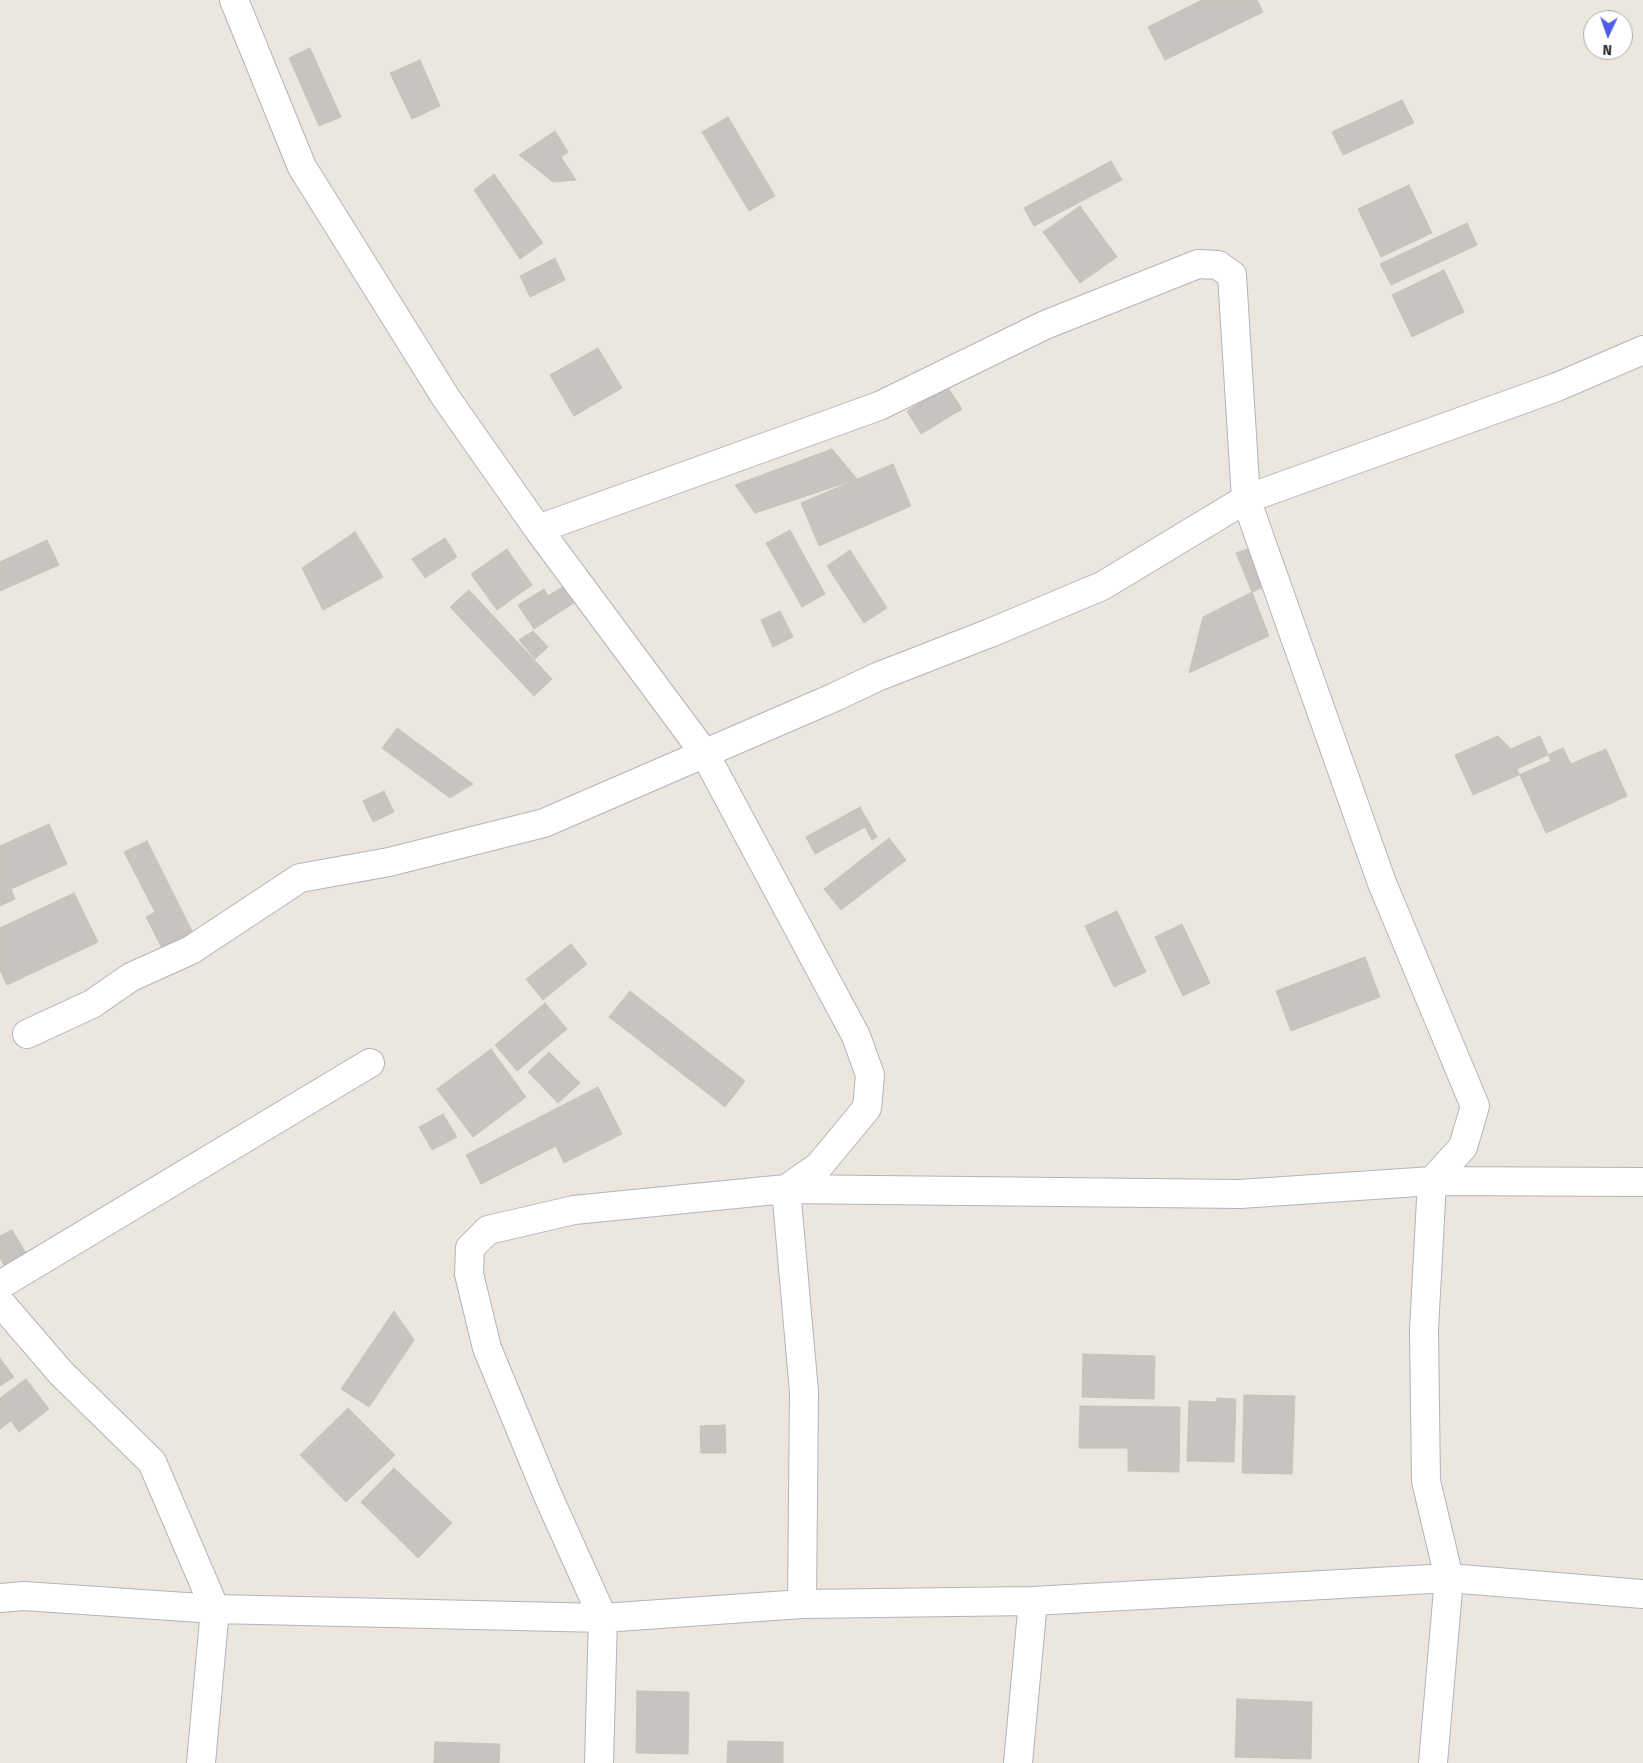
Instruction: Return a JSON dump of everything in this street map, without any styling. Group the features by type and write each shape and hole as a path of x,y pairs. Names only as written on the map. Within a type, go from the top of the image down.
{"street":[{"path":"234,0 302,167 446,398 538,529 705,754 856,1036 870,1075 867,1108 818,1166 786,1189"},
{"path":"538,529 879,406 1045,325 1198,264 1218,265 1232,275 1246,499 1382,884 1475,1106 1463,1147 1432,1181 1424,1330 1426,1481 1449,1578 1433,1763"},
{"path":"27,1034 92,1004 131,977 191,950 300,878 389,862 544,823 877,677 990,633 1102,586 1246,499 1557,388 1643,350"},
{"path":"0,1286 370,1063"},
{"path":"599,1763 602,1618 548,1496 487,1348 469,1274 470,1248 488,1230 574,1210 786,1189 1240,1194 1432,1181 1643,1182"},
{"path":"786,1189 804,1392 802,1604"},
{"path":"0,1302 61,1373 152,1462 215,1609 201,1763"},
{"path":"0,1598 24,1596 215,1609 602,1618 802,1604 1033,1601 1449,1578 1643,1594"},
{"path":"1018,1763 1033,1601"}],"building":[{"path":"1202,0 1257,0 1263,12 1165,60 1148,27"},
{"path":"310,48 341,117 319,126 289,58"},
{"path":"420,60 440,106 412,119 390,73"},
{"path":"1402,100 1414,123 1343,155 1332,132"},
{"path":"728,117 775,196 749,211 702,132"},
{"path":"555,131 568,152 561,157 576,180 553,182 519,155"},
{"path":"1111,161 1122,180 1034,226 1024,208"},
{"path":"494,174 543,243 520,259 474,190"},
{"path":"1409,185 1432,233 1381,257 1358,209"},
{"path":"1080,206 1117,257 1080,283 1043,232"},
{"path":"1467,223 1477,245 1391,285 1380,264"},
{"path":"555,258 565,280 530,297 520,276"},
{"path":"1444,270 1464,312 1412,337 1392,295"},
{"path":"598,348 622,388 574,416 550,375"},
{"path":"947,386 962,409 921,434 907,411"},
{"path":"832,449 857,479 755,513 735,485"},
{"path":"893,464 911,506 819,546 801,503"},
{"path":"790,530 825,594 802,607 766,543"},
{"path":"355,532 383,577 323,610 302,568"},
{"path":"445,538 457,557 425,578 412,559"},
{"path":"47,540 59,565 0,591 0,562"},
{"path":"1258,545 1274,583 1252,592 1236,553"},
{"path":"507,549 532,585 497,610 471,574"},
{"path":"850,550 887,608 864,623 827,566"},
{"path":"564,586 575,602 534,629 518,605 544,589 548,596"},
{"path":"469,590 552,679 534,696 450,607"},
{"path":"1252,592 1269,636 1189,673 1203,617"},
{"path":"780,611 793,637 773,647 761,620"},
{"path":"533,631 548,647 535,659 519,640"},
{"path":"397,728 473,784 450,798 382,748"},
{"path":"1498,736 1511,749 1540,736 1551,761 1473,795 1455,755"},
{"path":"1563,748 1571,764 1606,749 1627,796 1546,833 1517,769"},
{"path":"384,791 394,812 373,822 363,801"},
{"path":"860,807 877,837 872,840 865,827 815,854 806,837"},
{"path":"49,824 67,864 11,889 15,899 0,906 0,846"},
{"path":"889,838 906,860 841,910 824,889"},
{"path":"147,841 194,935 163,950 146,917 155,912 124,852"},
{"path":"74,893 98,942 7,985 0,970 0,928"},
{"path":"1117,911 1146,972 1114,987 1085,926"},
{"path":"1182,924 1210,983 1183,996 1155,937"},
{"path":"571,944 587,964 543,1000 526,979"},
{"path":"1365,957 1380,997 1291,1031 1276,991"},
{"path":"630,991 745,1081 725,1107 609,1017"},
{"path":"545,1003 567,1029 517,1071 495,1045"},
{"path":"491,1049 526,1097 473,1137 437,1089"},
{"path":"549,1052 580,1083 558,1103 528,1072"},
{"path":"598,1087 622,1134 564,1163 556,1146 481,1184 466,1155"},
{"path":"443,1114 457,1137 432,1150 419,1127"},
{"path":"12,1230 26,1253 4,1265 0,1258 0,1236"},
{"path":"394,1311 414,1340 369,1407 341,1389"},
{"path":"1083,1354 1155,1356 1154,1399 1082,1397"},
{"path":"0,1358 14,1377 0,1386"},
{"path":"26,1379 49,1409 19,1432 11,1421 0,1429 0,1398"},
{"path":"1244,1395 1295,1396 1292,1474 1242,1473"},
{"path":"1217,1398 1236,1399 1234,1462 1187,1461 1189,1401 1217,1402"},
{"path":"1080,1406 1180,1407 1179,1472 1128,1471 1128,1448 1079,1448"},
{"path":"348,1408 395,1455 346,1502 300,1455"},
{"path":"725,1425 726,1453 701,1453 700,1426"},
{"path":"394,1468 452,1523 418,1558 361,1502"},
{"path":"637,1691 689,1692 688,1754 636,1753"},
{"path":"1237,1699 1312,1702 1311,1759 1235,1757"},
{"path":"728,1741 783,1742 783,1763 727,1763"},
{"path":"435,1742 500,1744 499,1763 434,1763"}]}
